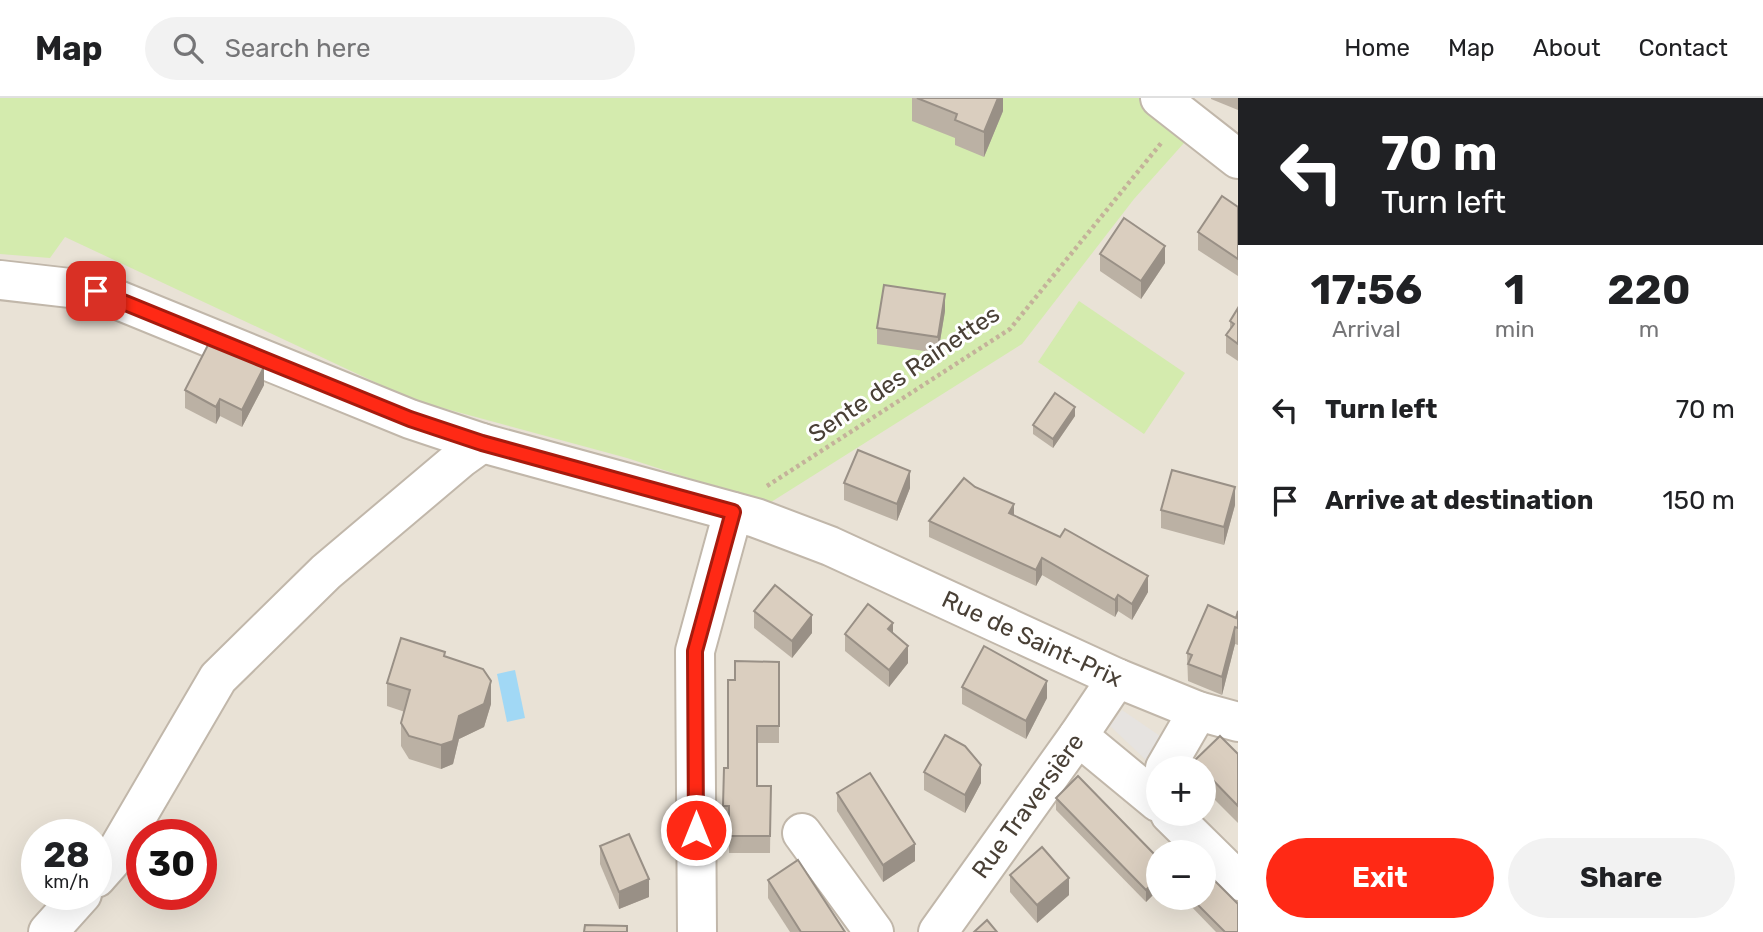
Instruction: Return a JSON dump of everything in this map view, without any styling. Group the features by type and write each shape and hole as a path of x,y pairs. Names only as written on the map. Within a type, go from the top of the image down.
{"street":[{"path":"1171,108 1238,159"},
{"name":"Rue de Saint-Prix","path":"0,280 96,291 410,419 482,443 733,512 830,546 1117,678 1198,711 1238,722"},
{"path":"112,859 218,678 326,572 482,443"},
{"path":"696,932 695,651 733,512"},
{"name":"Rue Traversière","path":"938,932 1079,736 1117,678"},
{"path":"1177,756 1198,711"},
{"path":"1079,736 1146,781"},
{"path":"1190,826 1238,881"},
{"path":"802,833 874,932"},
{"path":"48,932 68,910"}],"path":[{"name":"Sente des Rainettes","path":"733,512 830,444 1010,329 1171,108"}],"shaded area":[{"path":"0,98 1238,98 1238,932 0,932"},
{"path":"1122,710 1163,738 1152,756 1146,756 1146,760 1110,726"}],"green space":[{"path":"0,98 1147,98 1192,134 1134,199 1022,344 768,504 627,458 413,400 65,237 50,258 0,254"},
{"path":"1079,301 1185,373 1144,434 1038,362"}],"water":[{"path":"515,670 525,718 507,722 497,674"}],"building":[{"path":"917,98 998,98 984,132 955,120 957,114"},
{"path":"1222,196 1238,207 1238,259 1198,232"},
{"path":"1124,218 1165,246 1141,281 1100,254"},
{"path":"884,285 945,294 938,337 877,328"},
{"path":"1238,308 1238,344 1226,335 1234,324 1230,321"},
{"path":"209,343 264,367 242,410 220,399 216,407 185,390"},
{"path":"1055,393 1075,407 1053,439 1033,425"},
{"path":"858,450 910,471 897,504 844,483"},
{"path":"1172,470 1235,487 1224,527 1161,510"},
{"path":"964,478 975,487 1014,504 1009,513 1060,537 1065,529 1148,576 1132,604 1118,595 1115,600 1042,558 1036,570 929,521"},
{"path":"775,585 812,615 792,641 754,611"},
{"path":"868,604 893,623 888,629 908,646 889,670 845,634"},
{"path":"1208,605 1236,618 1238,611 1238,628 1235,627 1222,677 1188,664 1192,655 1187,653"},
{"path":"401,638 445,652 444,656 483,669 491,681 484,704 459,716 453,741 441,745 409,736 401,723 410,690 387,683"},
{"path":"984,646 1047,681 1026,721 962,687"},
{"path":"735,661 779,662 779,726 757,726 757,786 771,786 770,836 729,836 729,806 723,806 724,768 728,768 728,680 735,680"},
{"path":"945,735 965,746 981,765 965,795 924,772"},
{"path":"1220,736 1238,754 1238,806 1216,783 1216,756 1199,756"},
{"path":"870,773 915,844 883,865 837,793"},
{"path":"1078,776 1146,846 1146,890 1056,798"},
{"path":"629,834 649,879 619,892 600,846"},
{"path":"1042,847 1069,878 1037,905 1010,875"},
{"path":"798,860 845,932 801,932 768,880"},
{"path":"1216,882 1238,904 1238,932 1225,932 1203,910 1216,910"},
{"path":"987,920 997,932 974,932"},
{"path":"585,925 627,926 627,932 584,932"}],"route":[{"path":"96,291 410,419 482,443 733,512 695,651 696,830"}]}
